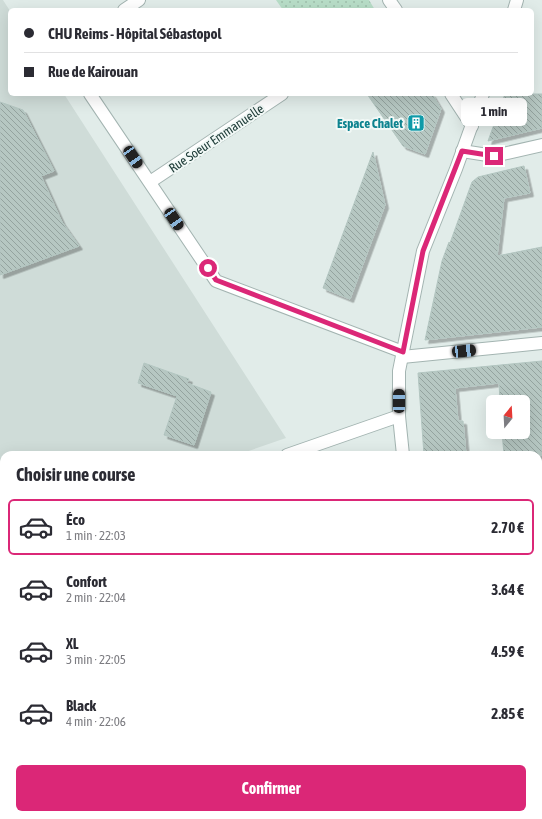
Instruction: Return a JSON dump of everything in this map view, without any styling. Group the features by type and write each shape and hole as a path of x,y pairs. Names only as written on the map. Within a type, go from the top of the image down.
{"street":[{"path":"127,8 139,0"},
{"path":"91,96 216,280 403,354 542,343"},
{"name":"Rue Soeur Emmanuelle","path":"150,182 279,96"},
{"path":"452,96 472,126"},
{"path":"402,451 399,416 399,371 423,251 482,96"},
{"path":"462,151 494,156 542,145"},
{"path":"299,451 399,416"}],"shaded area":[{"path":"0,0 3,0 8,8 8,96 65,96 286,438 249,451 0,451"}],"green space":[{"path":"276,0 369,0 374,8 282,8"}],"building":[{"path":"534,94 542,94 542,128 488,141 504,96 534,96"},
{"name":"Espace Chalet","path":"368,96 433,96 441,109 425,154 403,146"},
{"path":"0,102 23,110 54,171 41,176 62,222 79,246 0,275"},
{"path":"373,152 385,205 350,299 323,288"},
{"path":"524,166 530,193 504,198 497,256 542,247 542,327 425,340 442,261 472,182 478,177"},
{"path":"542,361 542,451 504,451 503,439 530,439 530,395 500,395 499,383 455,388 458,421 463,421 466,451 424,451 418,373"},
{"path":"144,363 189,379 187,383 211,392 194,445 164,435 177,396 138,383"}],"place":[{"name":"Espace Chalet","path":"416,123"}],"route":[{"path":"208,268 216,280 403,352 423,251 462,151 494,156"}]}
